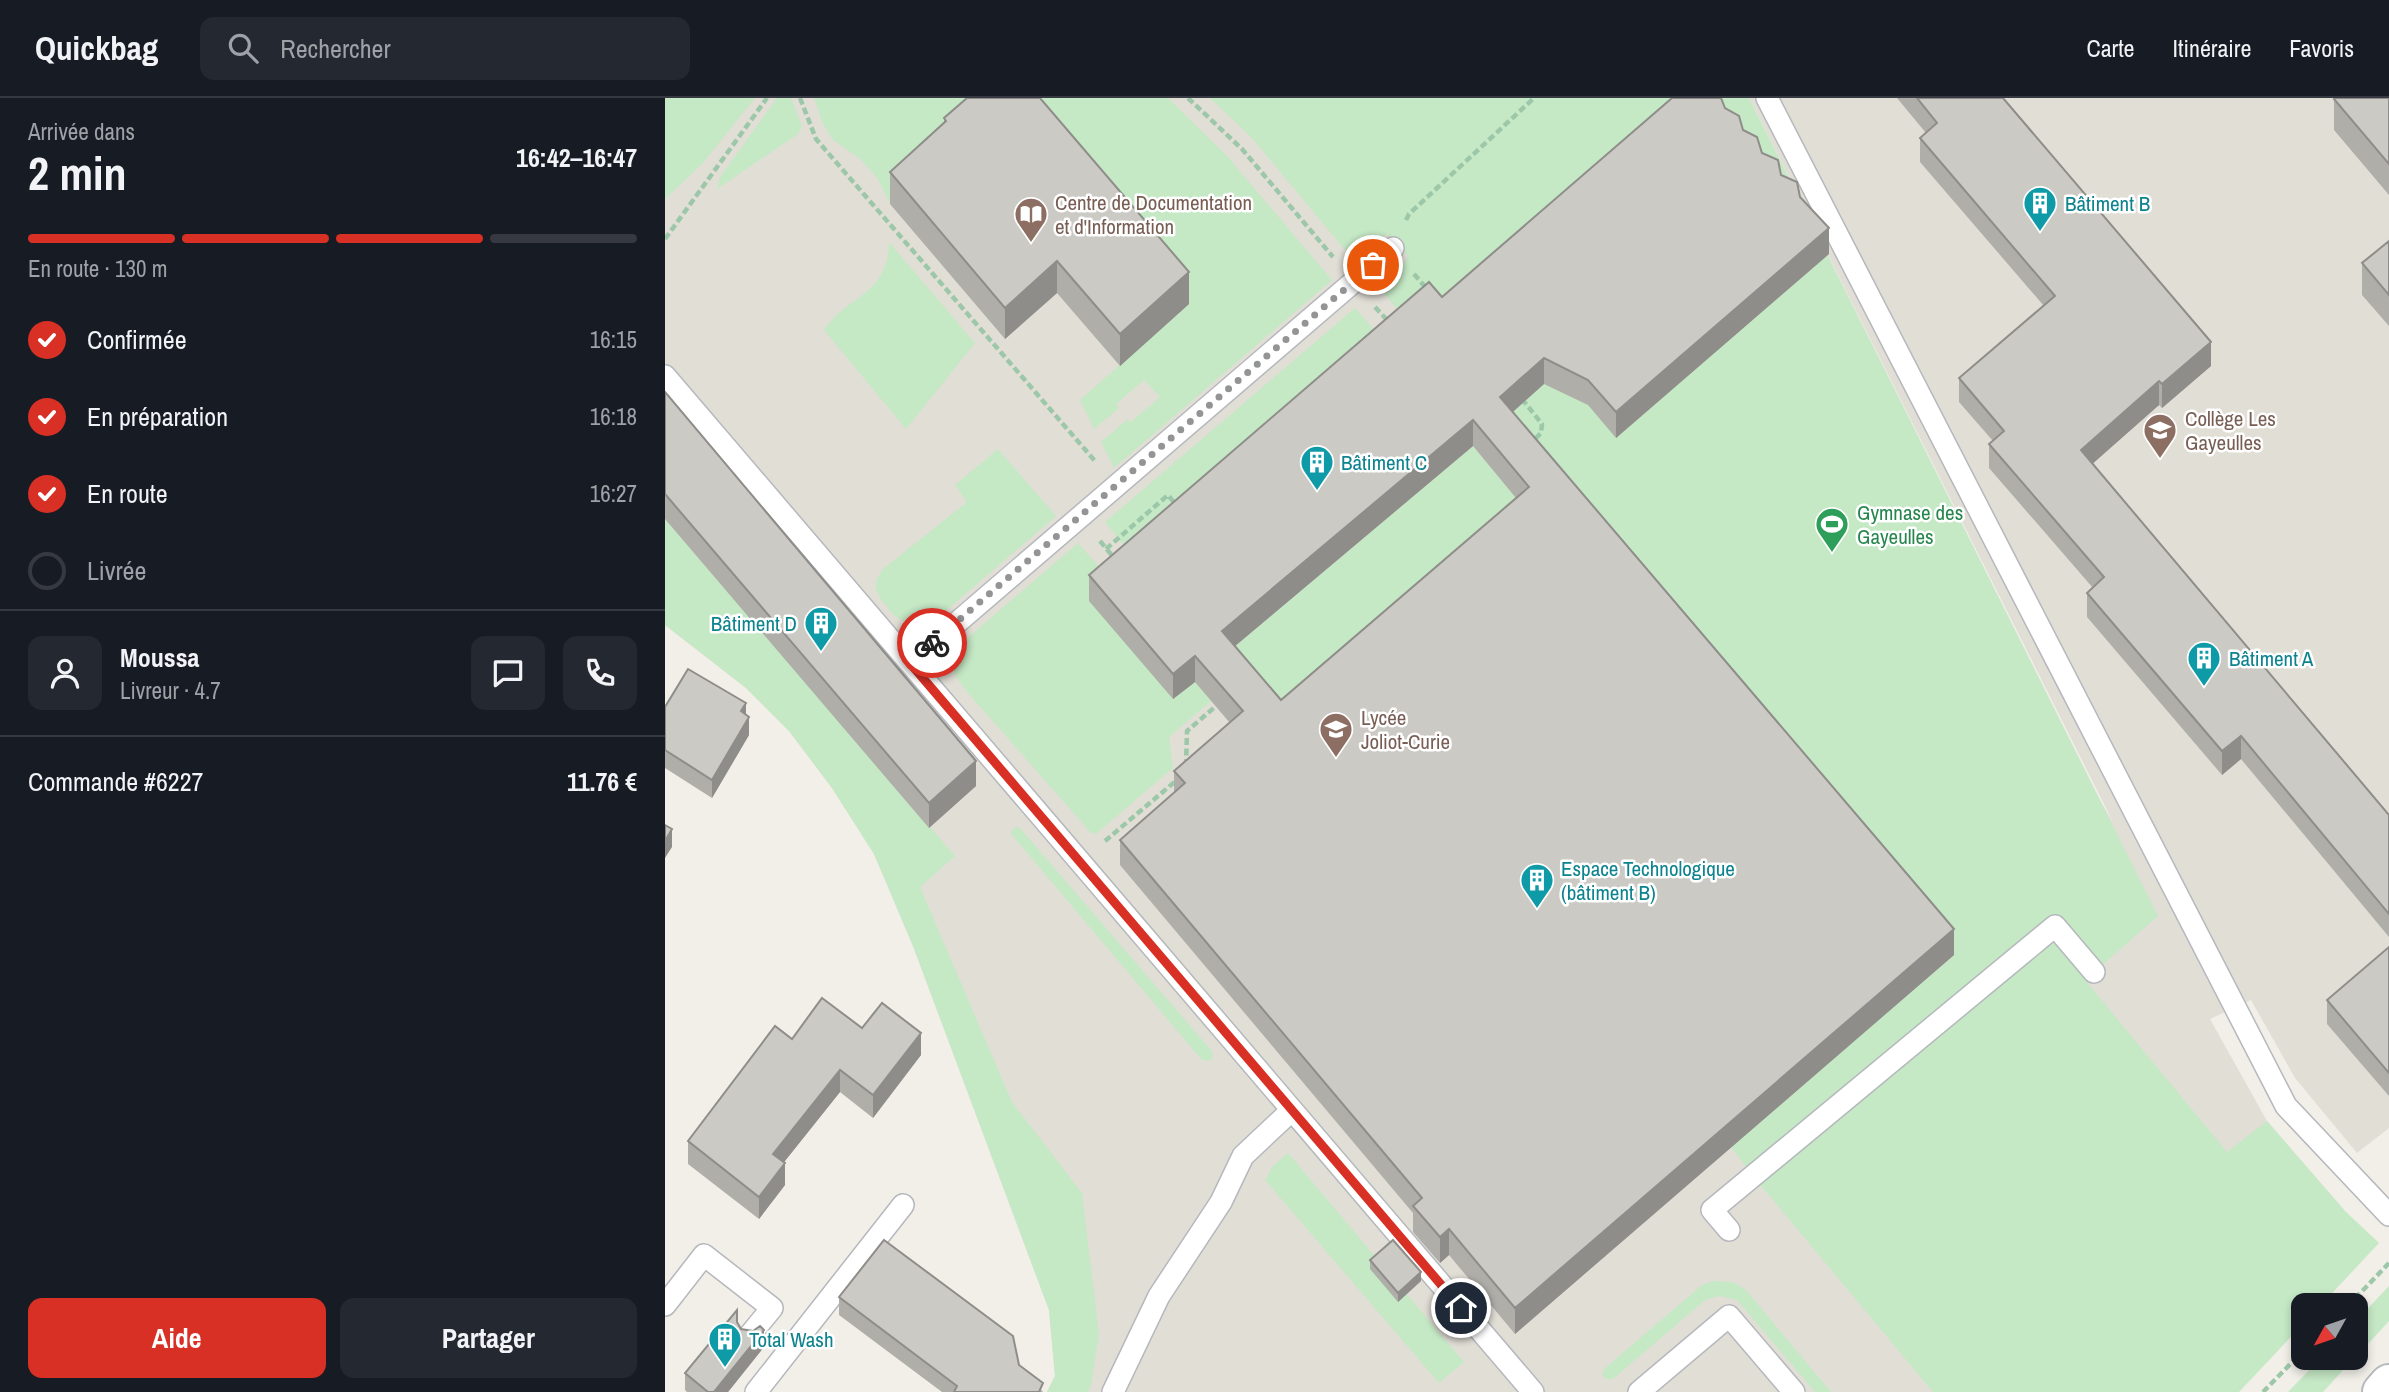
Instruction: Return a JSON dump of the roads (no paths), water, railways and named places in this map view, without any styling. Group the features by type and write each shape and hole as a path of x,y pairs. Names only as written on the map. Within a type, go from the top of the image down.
{"main road":[{"path":"2382,1392 2389,1384"}],"lane":[{"path":"1767,98 2286,1106 2389,1215"},
{"path":"910,663 1392,248"},
{"path":"665,376 1533,1392"},
{"path":"1729,1230 1712,1210 2055,926 2094,972"},
{"path":"1113,1392 1159,1296 1221,1202 1243,1156 1292,1110"},
{"path":"756,1392 903,1205"},
{"path":"665,1306 704,1255 772,1308 749,1336"},
{"path":"1639,1392 1730,1316 1794,1392"}],"place":[{"name":"Bâtiment B","path":"2040,233"},
{"name":"Centre de Documentation et d'Information","path":"1031,244"},
{"name":"Collège Les Gayeulles","path":"2160,460"},
{"name":"Bâtiment C","path":"1317,492"},
{"name":"Gymnase des Gayeulles","path":"1832,554"},
{"name":"Bâtiment D","path":"821,653"},
{"name":"Bâtiment A","path":"2204,688"},
{"name":"Lycée Joliot-Curie","path":"1336,759"},
{"name":"Espace Technologique (bâtiment B)","path":"1537,910"},
{"name":"Total Wash","path":"725,1369"}]}
